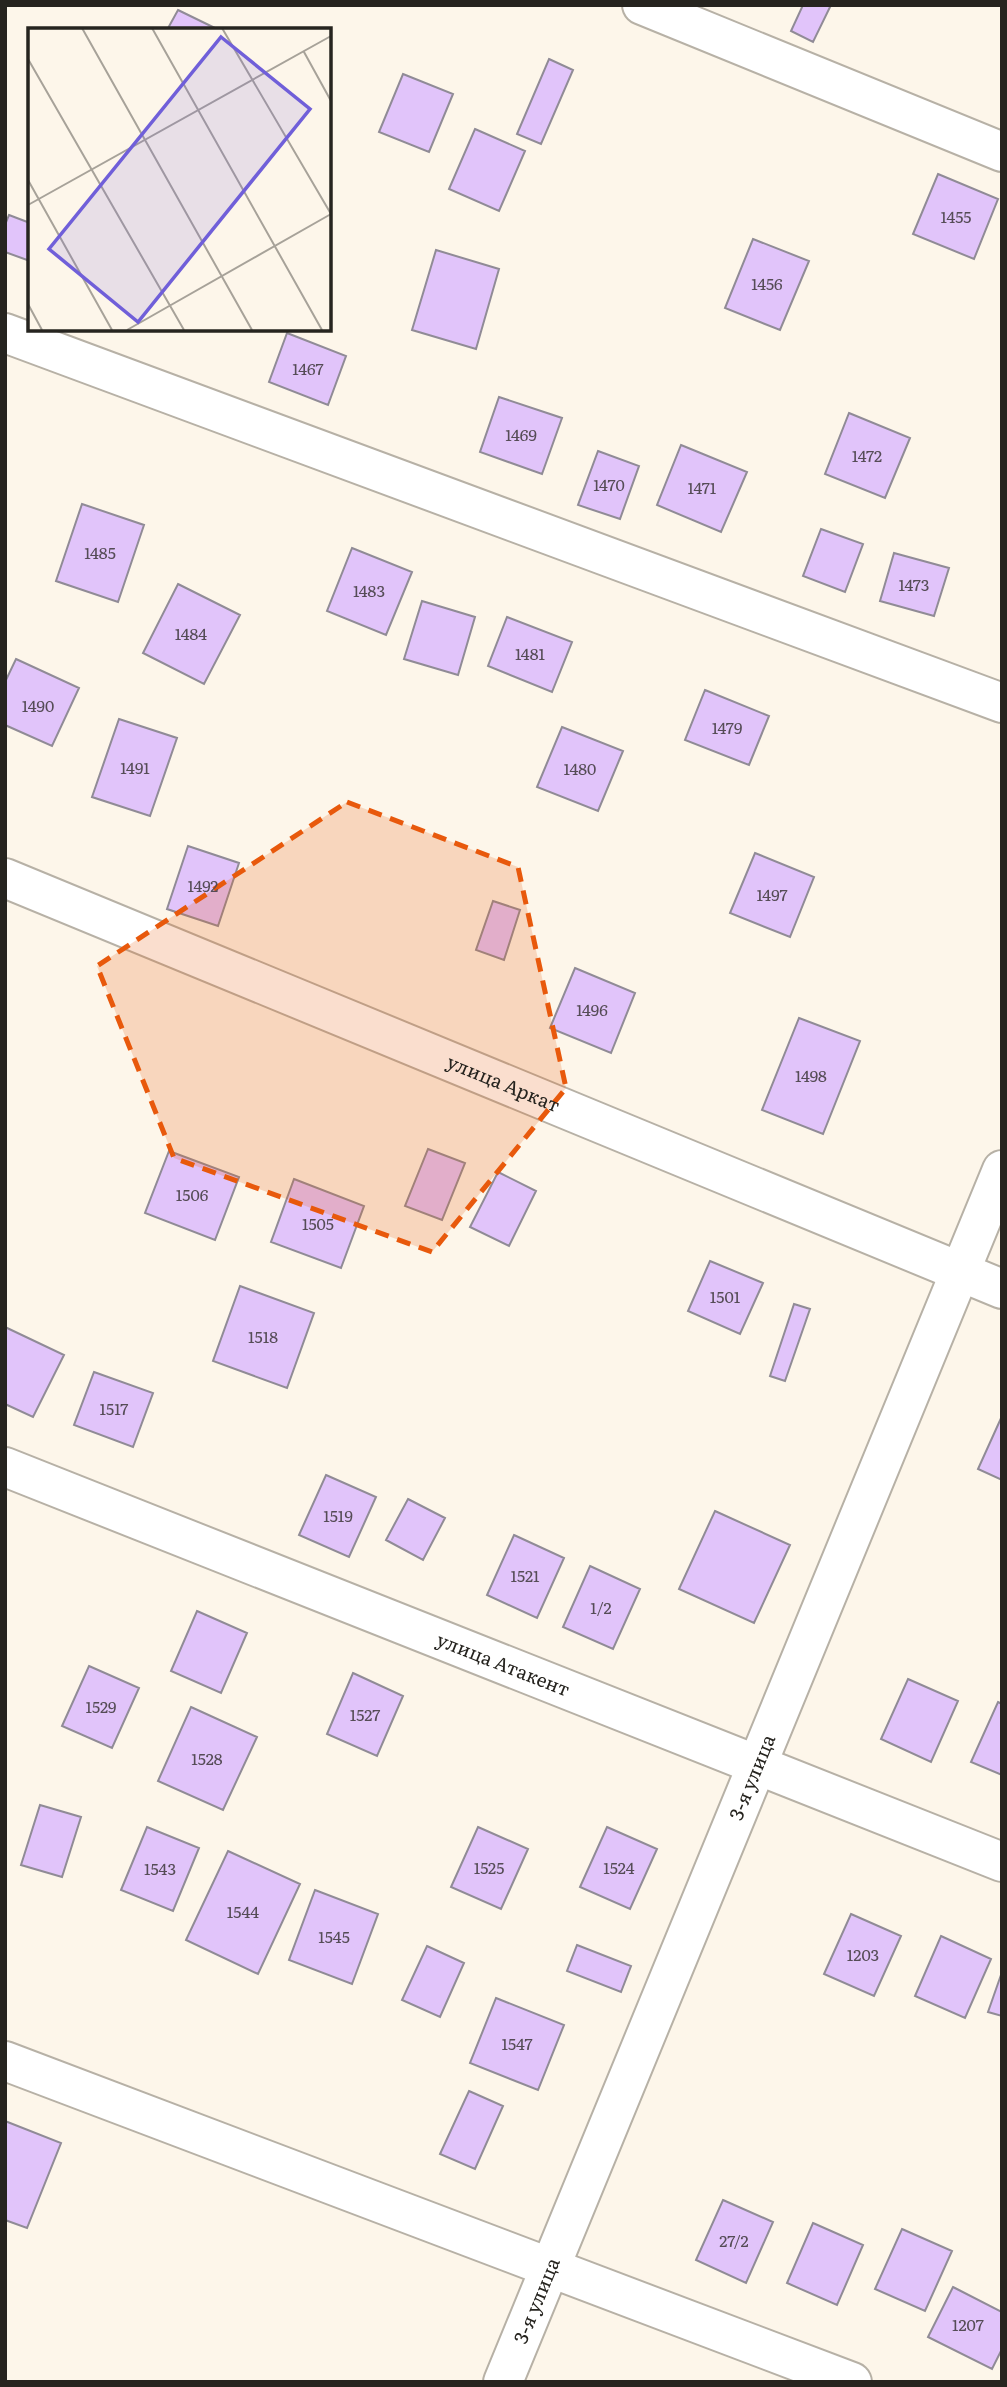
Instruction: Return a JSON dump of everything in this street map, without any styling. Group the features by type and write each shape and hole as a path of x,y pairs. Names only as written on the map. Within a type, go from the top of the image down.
{"street":[{"path":"642,5 1002,152"},
{"path":"5,333 1002,703"},
{"name":"улица Аркат","path":"5,878 1002,1289"},
{"name":"3-я улица","path":"503,2382 1002,1170"},
{"name":"улица Атакент","path":"5,1467 1002,1862"},
{"path":"5,2061 852,2382"}],"highlighted area":[{"path":"347,802 518,867 566,1088 432,1252 174,1158 97,966"}],"building":[{"path":"803,5 831,5 813,42 791,31"},
{"path":"178,10 215,28 168,28"},
{"path":"549,59 573,70 541,144 517,134"},
{"path":"403,74 453,94 429,152 379,132"},
{"path":"475,129 525,151 499,211 449,189"},
{"path":"938,174 998,199 974,259 913,234"},
{"path":"9,215 28,222 28,260 5,252 5,225"},
{"path":"753,239 809,261 780,330 725,308"},
{"path":"436,250 499,269 476,349 412,330"},
{"path":"287,333 346,356 328,405 269,382"},
{"path":"499,397 562,418 542,474 480,452"},
{"path":"849,413 910,438 885,498 825,474"},
{"path":"681,445 747,472 721,532 657,505"},
{"path":"598,451 639,466 620,519 578,505"},
{"path":"82,504 144,525 118,602 56,581"},
{"path":"821,529 863,544 845,592 803,576"},
{"path":"352,548 412,572 386,635 327,611"},
{"path":"894,553 949,568 934,616 880,601"},
{"path":"178,584 240,615 204,684 143,653"},
{"path":"422,601 475,617 458,675 404,659"},
{"path":"507,617 572,642 552,692 488,666"},
{"path":"16,659 79,688 52,746 5,725 5,682"},
{"path":"705,690 769,716 749,765 685,740"},
{"path":"119,719 177,738 150,816 92,797"},
{"path":"562,727 623,751 598,811 537,787"},
{"path":"188,846 239,863 218,926 167,909"},
{"path":"755,853 814,877 790,937 730,913"},
{"path":"493,901 520,910 504,960 476,950"},
{"path":"575,968 635,993 611,1053 550,1028"},
{"path":"799,1018 860,1041 823,1134 762,1110"},
{"path":"428,1149 465,1163 442,1220 405,1206"},
{"path":"169,1151 239,1177 215,1240 145,1213"},
{"path":"498,1172 536,1191 509,1246 470,1227"},
{"path":"294,1179 364,1206 341,1268 271,1242"},
{"path":"710,1261 763,1283 740,1334 688,1311"},
{"path":"240,1286 314,1313 287,1388 213,1361"},
{"path":"794,1304 810,1309 785,1381 770,1376"},
{"path":"5,1327 64,1355 33,1417 5,1404"},
{"path":"94,1372 153,1393 133,1447 74,1425"},
{"path":"1002,1416 1002,1480 978,1469"},
{"path":"326,1475 376,1497 349,1557 299,1535"},
{"path":"408,1499 445,1518 423,1560 386,1540"},
{"path":"715,1511 790,1545 754,1623 679,1589"},
{"path":"514,1535 564,1558 537,1618 487,1595"},
{"path":"590,1566 640,1589 613,1649 563,1627"},
{"path":"197,1611 247,1633 221,1693 171,1671"},
{"path":"89,1666 139,1688 112,1748 62,1726"},
{"path":"353,1673 403,1696 377,1756 327,1734"},
{"path":"908,1679 958,1701 931,1762 881,1739"},
{"path":"998,1702 1002,1704 1002,1775 971,1762"},
{"path":"191,1707 257,1737 223,1810 158,1781"},
{"path":"40,1805 81,1817 62,1877 21,1865"},
{"path":"147,1827 199,1848 173,1911 121,1890"},
{"path":"478,1827 528,1849 501,1909 451,1887"},
{"path":"607,1827 657,1849 630,1909 580,1887"},
{"path":"228,1851 300,1884 258,1974 186,1940"},
{"path":"315,1890 378,1914 352,1984 289,1960"},
{"path":"851,1914 901,1936 874,1996 824,1974"},
{"path":"941,1936 991,1959 965,2018 915,1996"},
{"path":"577,1945 631,1966 621,1992 567,1971"},
{"path":"427,1946 464,1963 440,2017 402,2000"},
{"path":"1002,1972 1002,2016 988,2012"},
{"path":"496,1998 564,2025 538,2090 470,2063"},
{"path":"469,2091 503,2106 475,2169 440,2154"},
{"path":"5,2121 61,2143 27,2228 5,2220"},
{"path":"723,2200 773,2222 746,2283 696,2260"},
{"path":"813,2223 863,2245 837,2305 787,2283"},
{"path":"902,2229 952,2251 925,2311 875,2289"},
{"path":"953,2287 1002,2312 1002,2349 992,2369 928,2337"}]}
